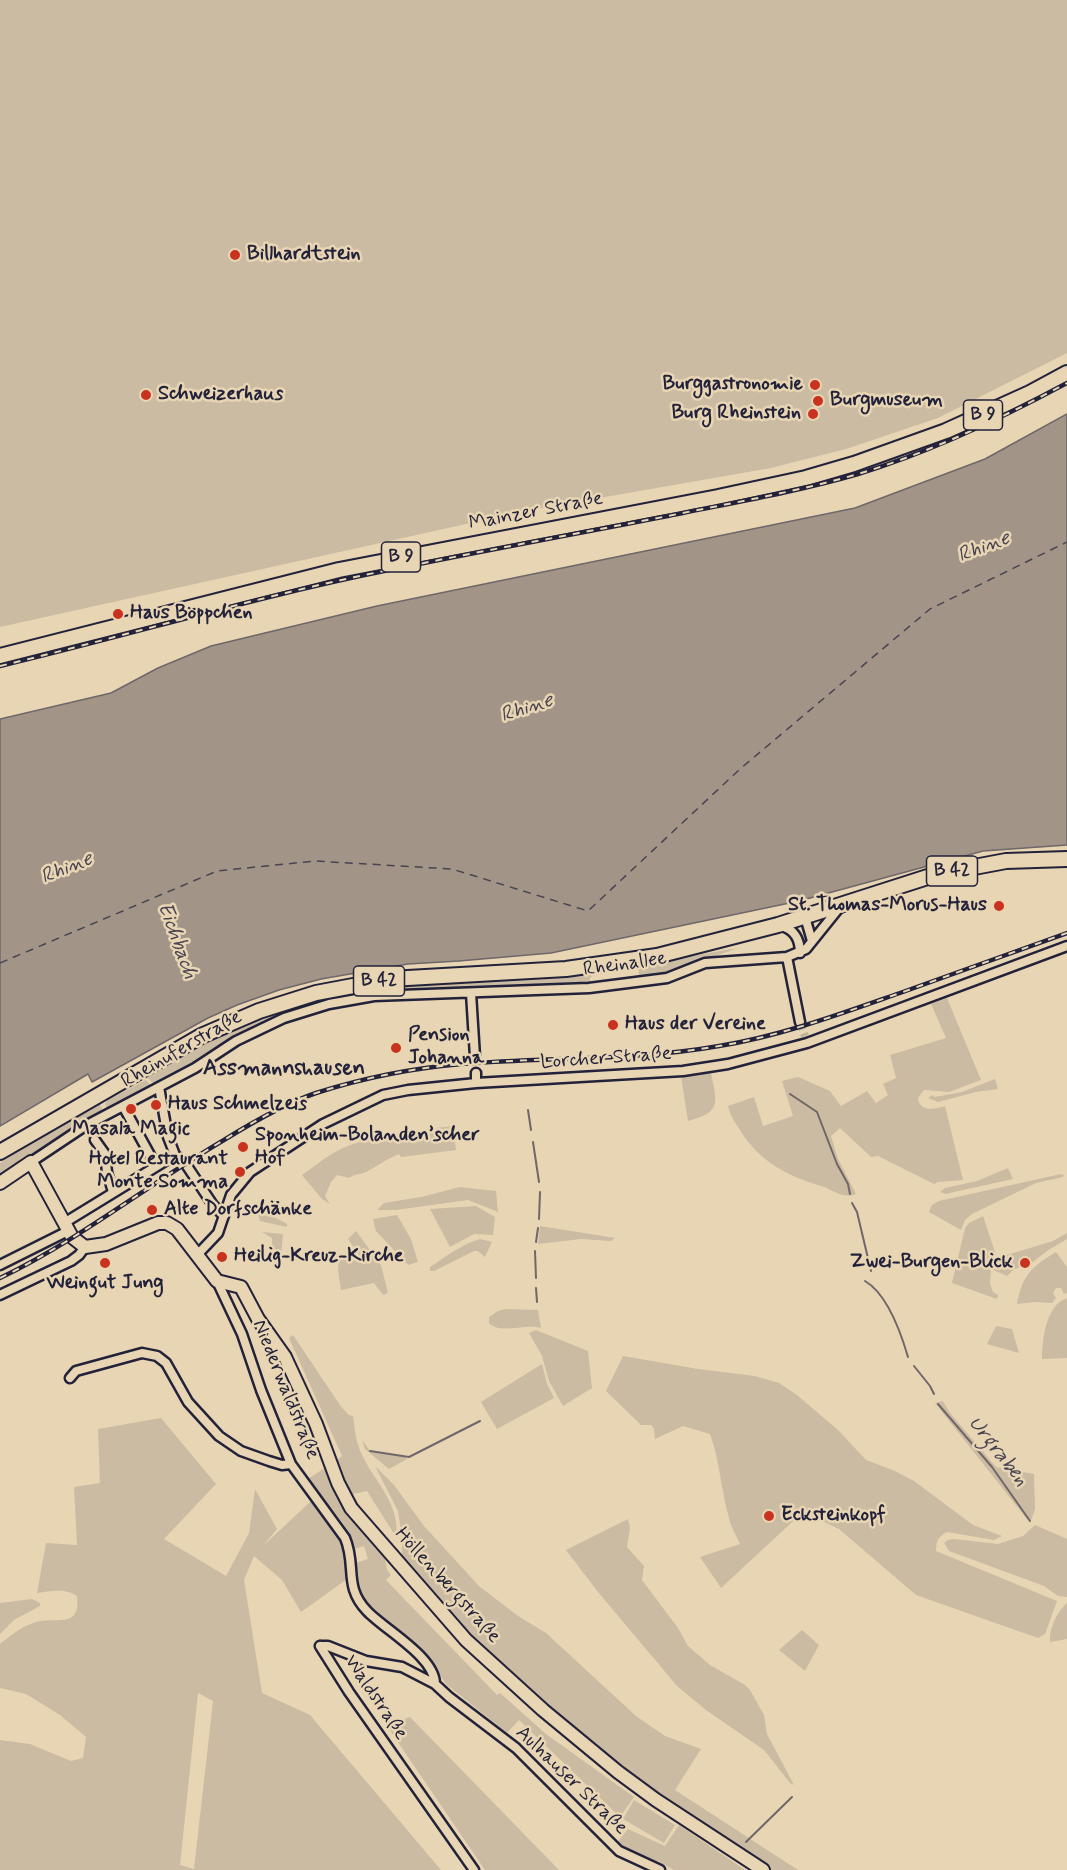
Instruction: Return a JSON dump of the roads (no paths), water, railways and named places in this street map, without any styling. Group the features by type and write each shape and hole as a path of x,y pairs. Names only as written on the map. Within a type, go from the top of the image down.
{"main road":[{"name":"Mainzer Straße","path":"0,656 339,570 806,478 864,461 946,431 1012,402 1067,373"},
{"name":"B 42","path":"0,1152 201,1036 259,1011 295,999 390,979 566,969 657,956 778,925 937,874 992,863 1034,858 1067,859"},
{"name":"Rheinuferstraße","path":"0,1183 31,1162"},
{"path":"31,1162 66,1227 75,1240 85,1248 97,1247 163,1222 172,1224 217,1281"},
{"name":"Höllenbergstraße","path":"217,1281 241,1287 262,1325 289,1364 316,1424 338,1483 351,1508 466,1640 543,1710 618,1772 656,1800 763,1870"}],"street":[{"name":"Rheinallee","path":"471,993 589,988 667,978 705,963 787,957 806,950 842,904"},
{"path":"805,917 812,941"},
{"path":"778,925 794,932 800,953"},
{"name":"Lorcher Straße","path":"197,1255 218,1233 231,1195 250,1172 323,1124 384,1095 408,1090 476,1083 683,1071 728,1064 806,1039 1067,946"},
{"path":"787,957 800,1022"},
{"path":"471,993 475,1057"},
{"name":"Rheinuferstraße","path":"31,1162 123,1106 195,1068 226,1047 284,1018 329,1004 382,995 471,993"},
{"path":"476,1073 476,1083"},
{"path":"159,1087 168,1137 175,1155 186,1163 219,1213 224,1216"},
{"path":"123,1106 156,1166"},
{"path":"95,1140 105,1154 113,1192"},
{"path":"0,1265 40,1245 113,1192 175,1155"},
{"path":"0,1295 71,1261 85,1248"},
{"name":"Niederwaldstraße","path":"217,1281 242,1334 261,1390 291,1464 344,1536 350,1553 353,1589 357,1600 375,1619 422,1658 434,1675 435,1684"},
{"path":"69,1378 76,1371 142,1353 157,1356 165,1363 188,1402 219,1436 241,1451 282,1465 291,1464"},
{"name":"Waldstraße","path":"435,1684 402,1667 366,1661 328,1646 320,1646 474,1870"},
{"name":"Aulhauser Straße","path":"435,1684 529,1760 619,1851 660,1870"}],"water":[{"path":"1067,414 1067,845 983,851 799,901 551,953 408,964 321,979 279,990 208,1018 92,1082 88,1074 0,1126 0,719 111,693 158,668 211,646 377,606 855,508 985,459"}],"waterway":[{"name":"Urgraben","path":"790,1094 817,1112 837,1164 848,1184 850,1194"},
{"path":"528,1110 531,1130"},
{"path":"533,1142 539,1182"},
{"path":"539,1219 540,1192"},
{"name":"Urgraben","path":"852,1203 857,1212 871,1271"},
{"path":"536,1242 538,1228"},
{"path":"535,1251 536,1278"},
{"name":"Urgraben","path":"865,1281 873,1287 886,1304 908,1357"},
{"path":"536,1288 537,1302"},
{"name":"Urgraben","path":"914,1366 934,1394"},
{"name":"Urgraben","path":"938,1404 992,1467 1030,1521"},
{"path":"370,1451 409,1457 480,1421"},
{"path":"746,1842 792,1797"}],"tunnel":[{"path":"800,1022 805,1036"},
{"path":"88,1131 95,1140"}],"railway":[{"path":"0,666 340,580 739,502 858,474 939,445 991,422 1067,383"},
{"path":"0,1278 58,1247 246,1127 280,1108 316,1093 388,1074 425,1068 655,1054 742,1042 833,1016 1067,933"}],"place":[{"name":"Billhardtstein","path":"235,255"},
{"name":"Burggastronomie","path":"815,385"},
{"name":"Schweizerhaus","path":"146,395"},
{"name":"Burgmuseum","path":"818,401"},
{"name":"Burg Rheinstein","path":"813,414"},
{"name":"Haus Böppchen","path":"118,614"},
{"name":"St. Thomas-Morus-Haus","path":"999,906"},
{"name":"Haus der Vereine","path":"613,1025"},
{"name":"Pension Johanna","path":"396,1048"},
{"name":"Haus Schmelzeis","path":"156,1105"},
{"name":"Masala Magic","path":"131,1109"},
{"name":"Sponheim-Bolanden’scher Hof","path":"243,1147"},
{"name":"Hotel Restaurant Monte Somma","path":"240,1172"},
{"name":"Alte Dorfschänke","path":"152,1210"},
{"name":"Heilig-Kreuz-Kirche","path":"222,1257"},
{"name":"Weingut Jung","path":"105,1263"},
{"name":"Zwei-Burgen-Blick","path":"1025,1263"},
{"name":"Ecksteinkopf","path":"769,1516"}],"district":[{"name":"Assmannshausen","path":"284,1069"}],"water label":[{"name":"Rhine","path":"984,548"},
{"name":"Rhine","path":"527,709"},
{"name":"Rhine","path":"67,869"},
{"name":"Eichbach","path":"176,941"}]}
